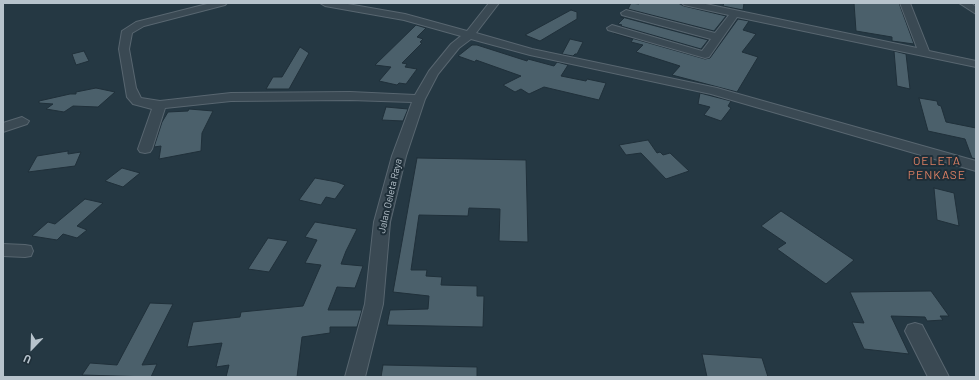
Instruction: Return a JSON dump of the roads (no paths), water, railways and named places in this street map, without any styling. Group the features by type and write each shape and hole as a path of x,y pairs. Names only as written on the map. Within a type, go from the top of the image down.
{"street":[{"path":"222,3 140,24 127,31 124,49 130,88 133,97 143,103 160,105 231,97 357,96 419,99"},
{"path":"325,3 390,14 557,58 713,91 976,166"},
{"name":"Jalan Oeleta Raya","path":"354,377 374,304 382,222 399,156 419,99 433,73 455,46 469,35 494,3"},
{"path":"687,3 976,64"},
{"path":"905,3 924,52"},
{"path":"964,3 976,11"},
{"path":"626,13 717,38"},
{"path":"612,28 705,55 735,13"},
{"path":"145,149 160,105"},
{"path":"3,128 22,121"},
{"path":"3,250 25,251"},
{"path":"915,331 939,377"}],"district":[{"name":"OELETA PENKASE","path":"937,168"}]}
